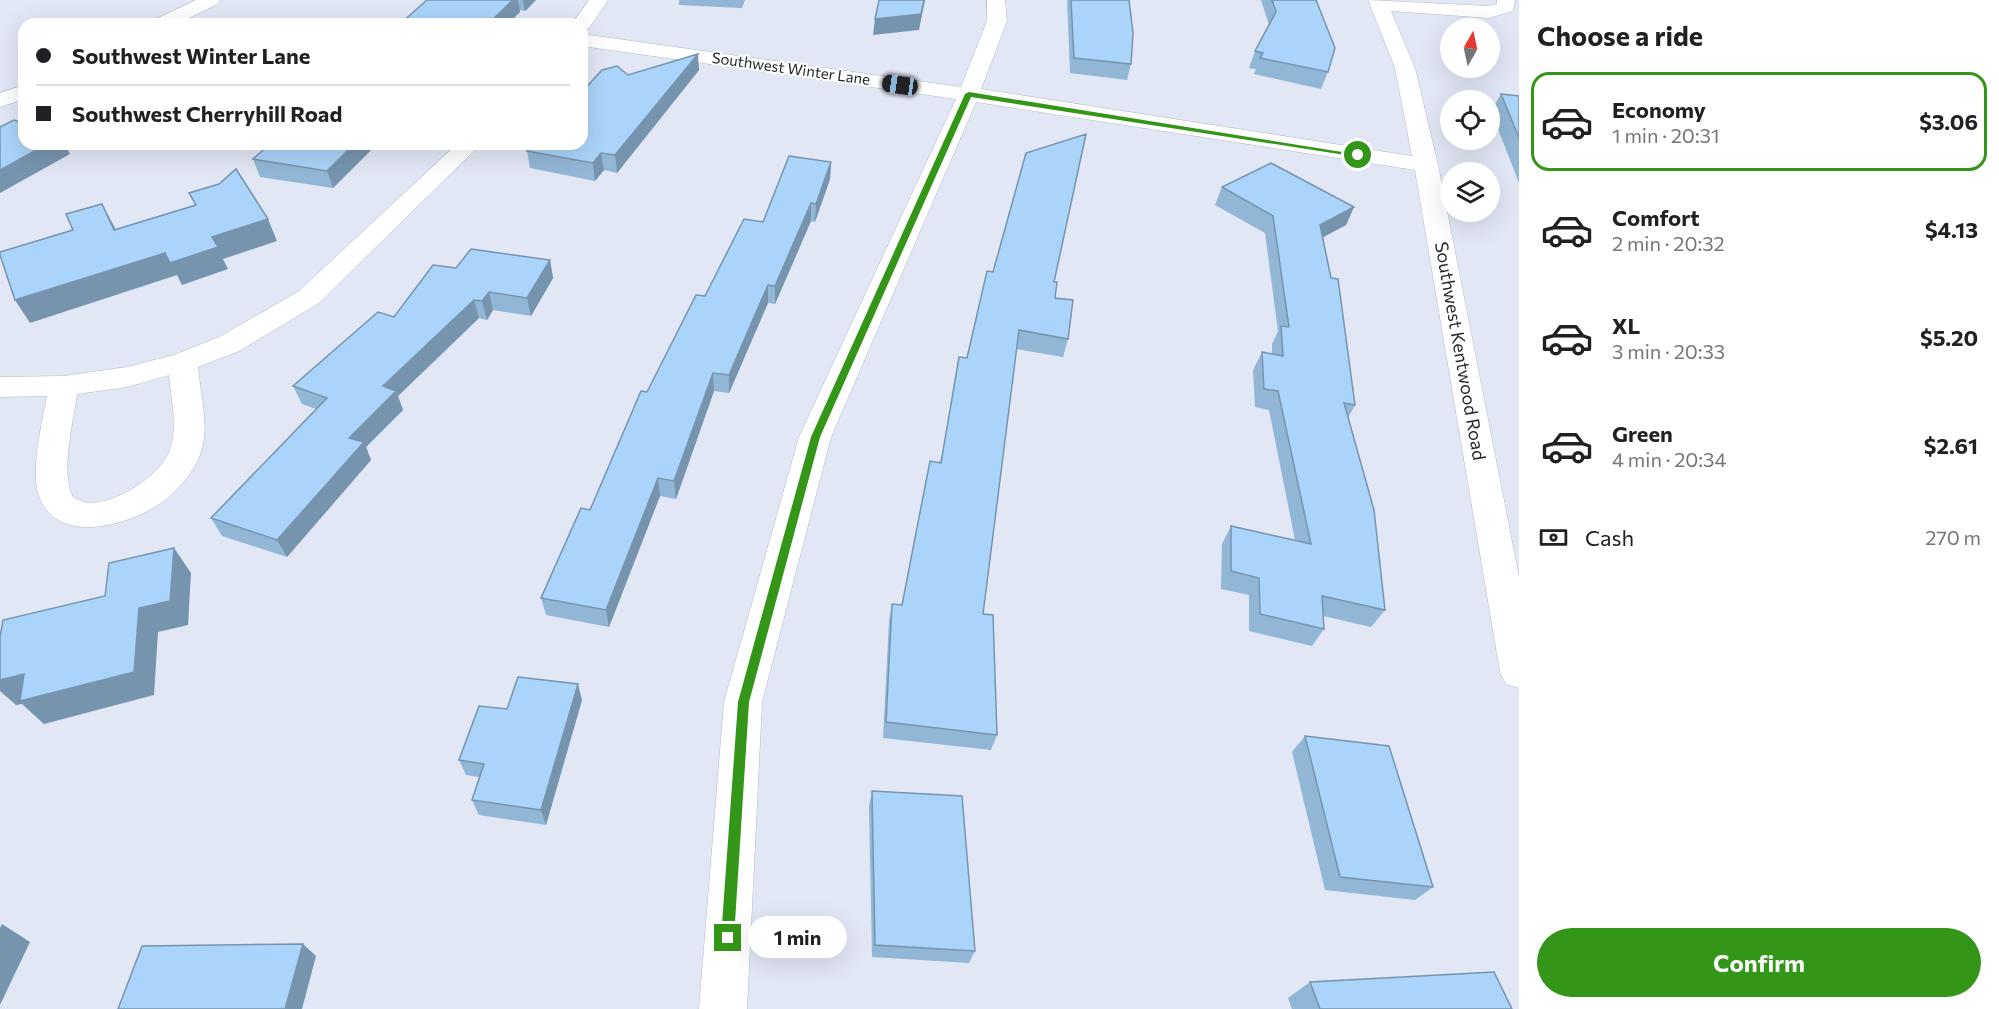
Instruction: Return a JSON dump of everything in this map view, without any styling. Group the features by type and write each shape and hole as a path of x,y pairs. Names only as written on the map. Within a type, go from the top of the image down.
{"street":[{"path":"174,18 211,0"},
{"path":"586,18 599,0"},
{"path":"723,1009 743,713 747,690 815,437 969,94 997,21 996,0"},
{"path":"1378,2 1489,12 1506,7 1506,0"},
{"name":"Southwest Kentwood Road","path":"1378,2 1405,68 1426,165 1519,672"},
{"name":"Southwest Winter Lane","path":"588,41 969,94 1426,165"},
{"path":"0,101 18,94"},
{"path":"0,387 64,386 127,376 183,362 229,344 309,297 464,150"},
{"path":"64,386 53,455 53,490 59,504 74,514 99,514 144,499 162,484 177,466 186,449 183,362"}],"building":[{"path":"427,0 513,0 494,18 407,18"},
{"path":"879,0 924,0 921,14 875,19"},
{"path":"1071,0 1129,0 1133,33 1131,64 1074,58"},
{"path":"1272,0 1316,0 1335,48 1328,72 1260,58 1263,53 1255,51 1276,12"},
{"path":"698,54 615,155 601,153 593,163 527,151 588,150 588,85 602,70 617,66 628,75"},
{"path":"1501,94 1519,96 1519,138"},
{"path":"14,120 18,122 18,150 36,150 0,170 0,127"},
{"path":"1086,134 1054,282 1057,282 1055,298 1073,300 1068,339 1019,330 983,614 993,615 997,735 886,722 892,604 902,605 930,461 941,463 959,357 967,358 987,271 993,272 1026,153"},
{"path":"263,150 348,150 327,171 253,159"},
{"path":"789,156 831,162 816,204 811,203 775,286 768,285 729,375 713,373 674,481 658,478 606,610 541,598 581,508 590,510 641,391 647,392 696,295 705,296 744,219 763,222"},
{"path":"1271,163 1354,207 1320,225 1331,278 1338,279 1355,405 1344,403 1374,510 1385,610 1322,596 1324,629 1260,614 1259,578 1231,571 1231,526 1311,544 1278,391 1264,389 1262,352 1283,356 1281,326 1289,327 1273,216 1222,187"},
{"path":"236,169 268,219 212,237 218,247 170,263 165,253 15,300 0,252 73,230 66,214 102,204 114,230 196,205 189,193 219,184"},
{"path":"471,249 550,260 527,298 489,292 482,301 474,300 383,386 396,391 349,438 364,442 277,540 211,518 327,398 293,386 378,312 394,317 433,265 456,268"},
{"path":"174,548 170,601 139,608 134,672 20,701 24,674 0,680 0,637 3,620 105,596 109,563"},
{"path":"518,677 578,684 541,810 472,800 484,764 459,760 479,706 507,709"},
{"path":"1305,736 1389,746 1433,887 1340,877"},
{"path":"872,791 962,796 975,951 875,945"},
{"path":"303,944 285,1009 118,1009 142,946"},
{"path":"1494,972 1512,1009 1320,1009 1310,982"}],"route":[{"path":"728,938 744,702 815,437 969,94 1358,155"}]}
